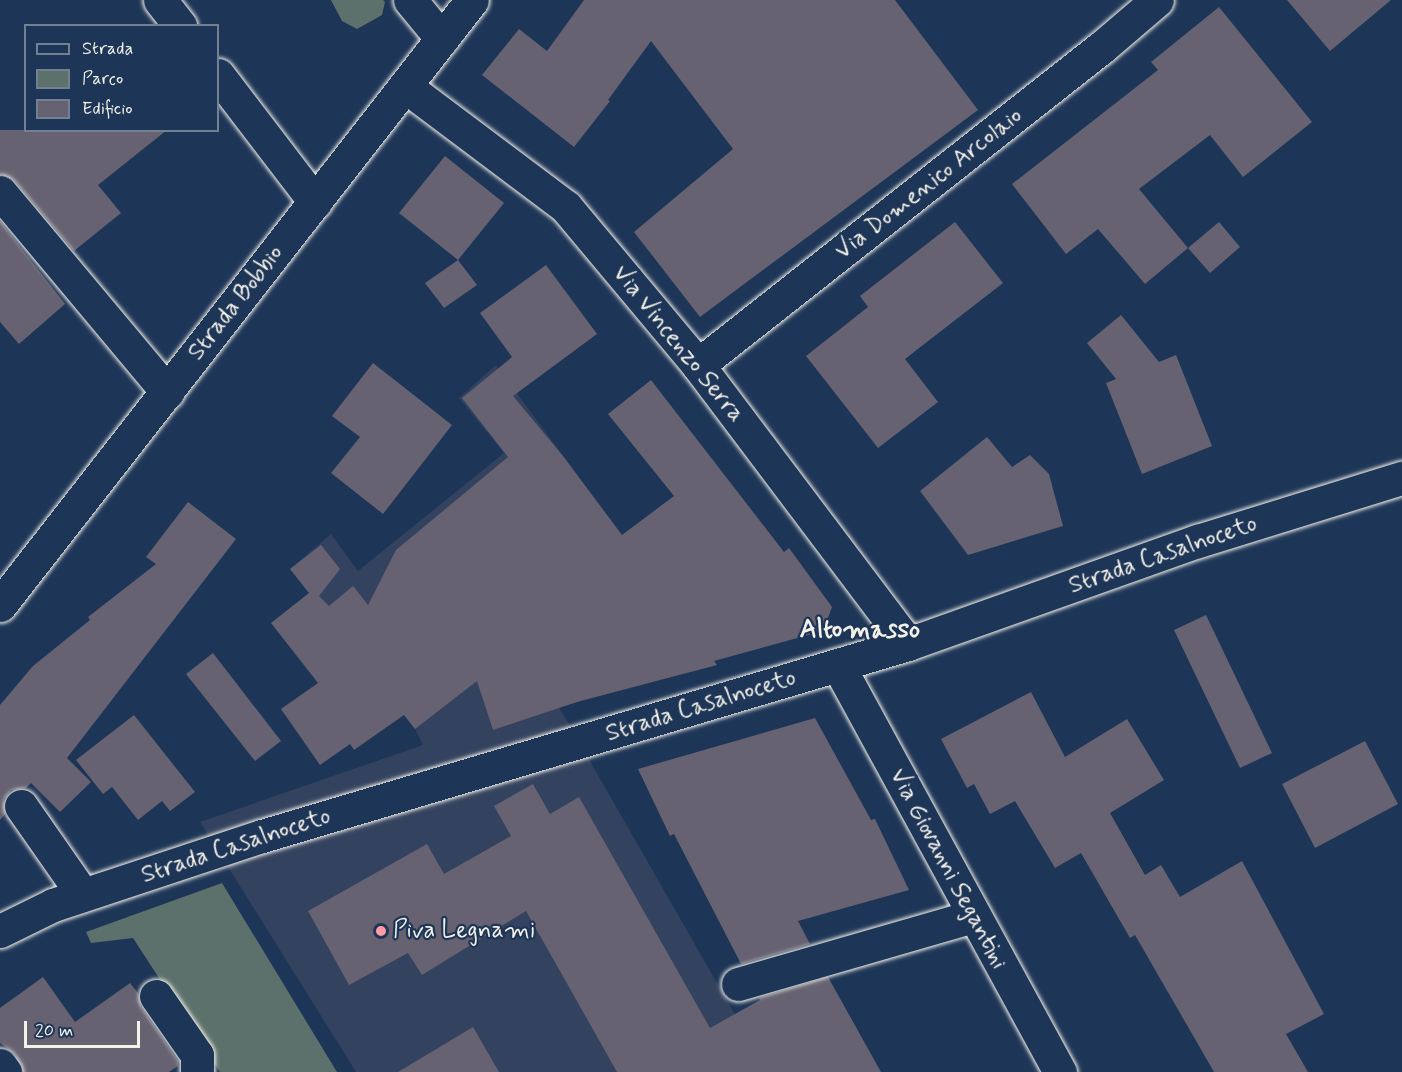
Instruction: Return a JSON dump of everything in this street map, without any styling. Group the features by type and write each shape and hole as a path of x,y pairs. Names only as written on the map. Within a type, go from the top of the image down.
{"street":[{"path":"160,0 178,24"},
{"path":"410,0 442,39"},
{"name":"Strada Bobbio","path":"0,605 472,0"},
{"name":"Via Domenico Arcolaio","path":"698,365 1102,47 1157,0"},
{"path":"219,76 315,202"},
{"name":"Via Vincenzo Serra","path":"405,86 566,207 698,365 908,644"},
{"path":"0,192 167,392"},
{"name":"Strada Casalnoceto","path":"0,932 54,905 262,836 908,644 1198,541 1402,478"},
{"name":"Via Giovanni Segantini","path":"838,665 1060,1072"},
{"path":"21,806 83,895"},
{"path":"738,984 973,916"},
{"path":"156,996 197,1055 197,1072"},
{"path":"0,1065 5,1072"}],"shaded area":[{"path":"496,365 717,665 559,707 768,1072 356,1072 200,822 423,745 415,729 290,569 331,534 358,571 504,453 459,398"}],"green space":[{"path":"331,0 383,0 385,2 382,15 357,29 342,21"},
{"path":"222,883 337,1072 220,1072 133,938 91,943 86,932"}],"building":[{"path":"584,0 895,0 978,110 700,317 634,232 733,149 651,41 608,100 610,101 574,147 482,75 519,29 547,51"},
{"path":"1287,0 1391,0 1330,51"},
{"path":"1219,7 1312,122 1243,177 1210,135 1139,189 1188,248 1145,284 1098,229 1066,254 1012,184 1158,70 1151,62"},
{"path":"0,130 164,132 98,185 121,213 74,251 14,180 0,174"},
{"path":"445,156 504,203 458,260 399,213"},
{"path":"0,221 65,304 19,344 0,322"},
{"path":"955,222 1003,283 905,359 938,402 878,448 806,356 868,307 860,296"},
{"path":"1219,222 1240,247 1210,273 1188,248"},
{"path":"458,260 477,285 444,308 425,283"},
{"path":"546,265 597,334 513,396 563,456 622,535 674,496 608,414 651,380 784,552 789,548 832,607 823,631 714,661 717,665 580,701 493,730 477,681 415,729 404,715 354,750 350,744 320,765 281,709 318,683 271,623 309,593 290,569 321,545 340,569 319,596 329,606 353,586 368,605 396,550 508,457 462,398 512,357 480,313"},
{"path":"1121,315 1159,362 1176,355 1212,446 1142,474 1106,383 1116,379 1087,343"},
{"path":"373,363 452,425 383,514 331,473 360,437 332,416"},
{"path":"987,437 1012,467 1030,455 1049,474 1063,526 968,555 920,491"},
{"path":"188,502 236,539 67,758 91,782 60,812 31,783 26,788 11,790 4,799 5,814 0,820 0,705 33,666 90,620 88,617 156,564 146,557"},
{"path":"1206,615 1272,753 1240,768 1174,630"},
{"path":"213,653 281,741 255,761 186,674"},
{"path":"1031,692 1065,757 1127,719 1164,780 1110,813 1145,875 1161,865 1180,897 1242,861 1324,1014 1286,1034 1308,1072 1214,1072 1135,935 1130,938 1081,853 1055,868 1015,801 990,814 974,784 967,788 941,739"},
{"path":"134,715 195,792 170,811 162,801 138,820 112,787 103,794 76,760"},
{"path":"815,718 871,820 875,819 909,890 798,921 810,944 741,964 674,834 670,836 638,769"},
{"path":"1365,741 1398,804 1315,848 1282,784"},
{"name":"Piva Legnami","path":"533,784 550,814 579,797 710,1028 760,1000 759,998 828,977 881,1072 617,1072 526,911 422,975 408,953 349,985 308,911 427,844 444,874 511,836 494,806"},
{"path":"43,977 75,1022 130,983 138,993 141,1007 178,1061 178,1066 169,1072 23,1072 15,1054 0,1043 0,1008"},
{"path":"473,1027 499,1072 398,1072"}],"place":[{"name":"Piva Legnami","path":"381,931"}],"district":[{"name":"Altomasso","path":"860,631"}]}
